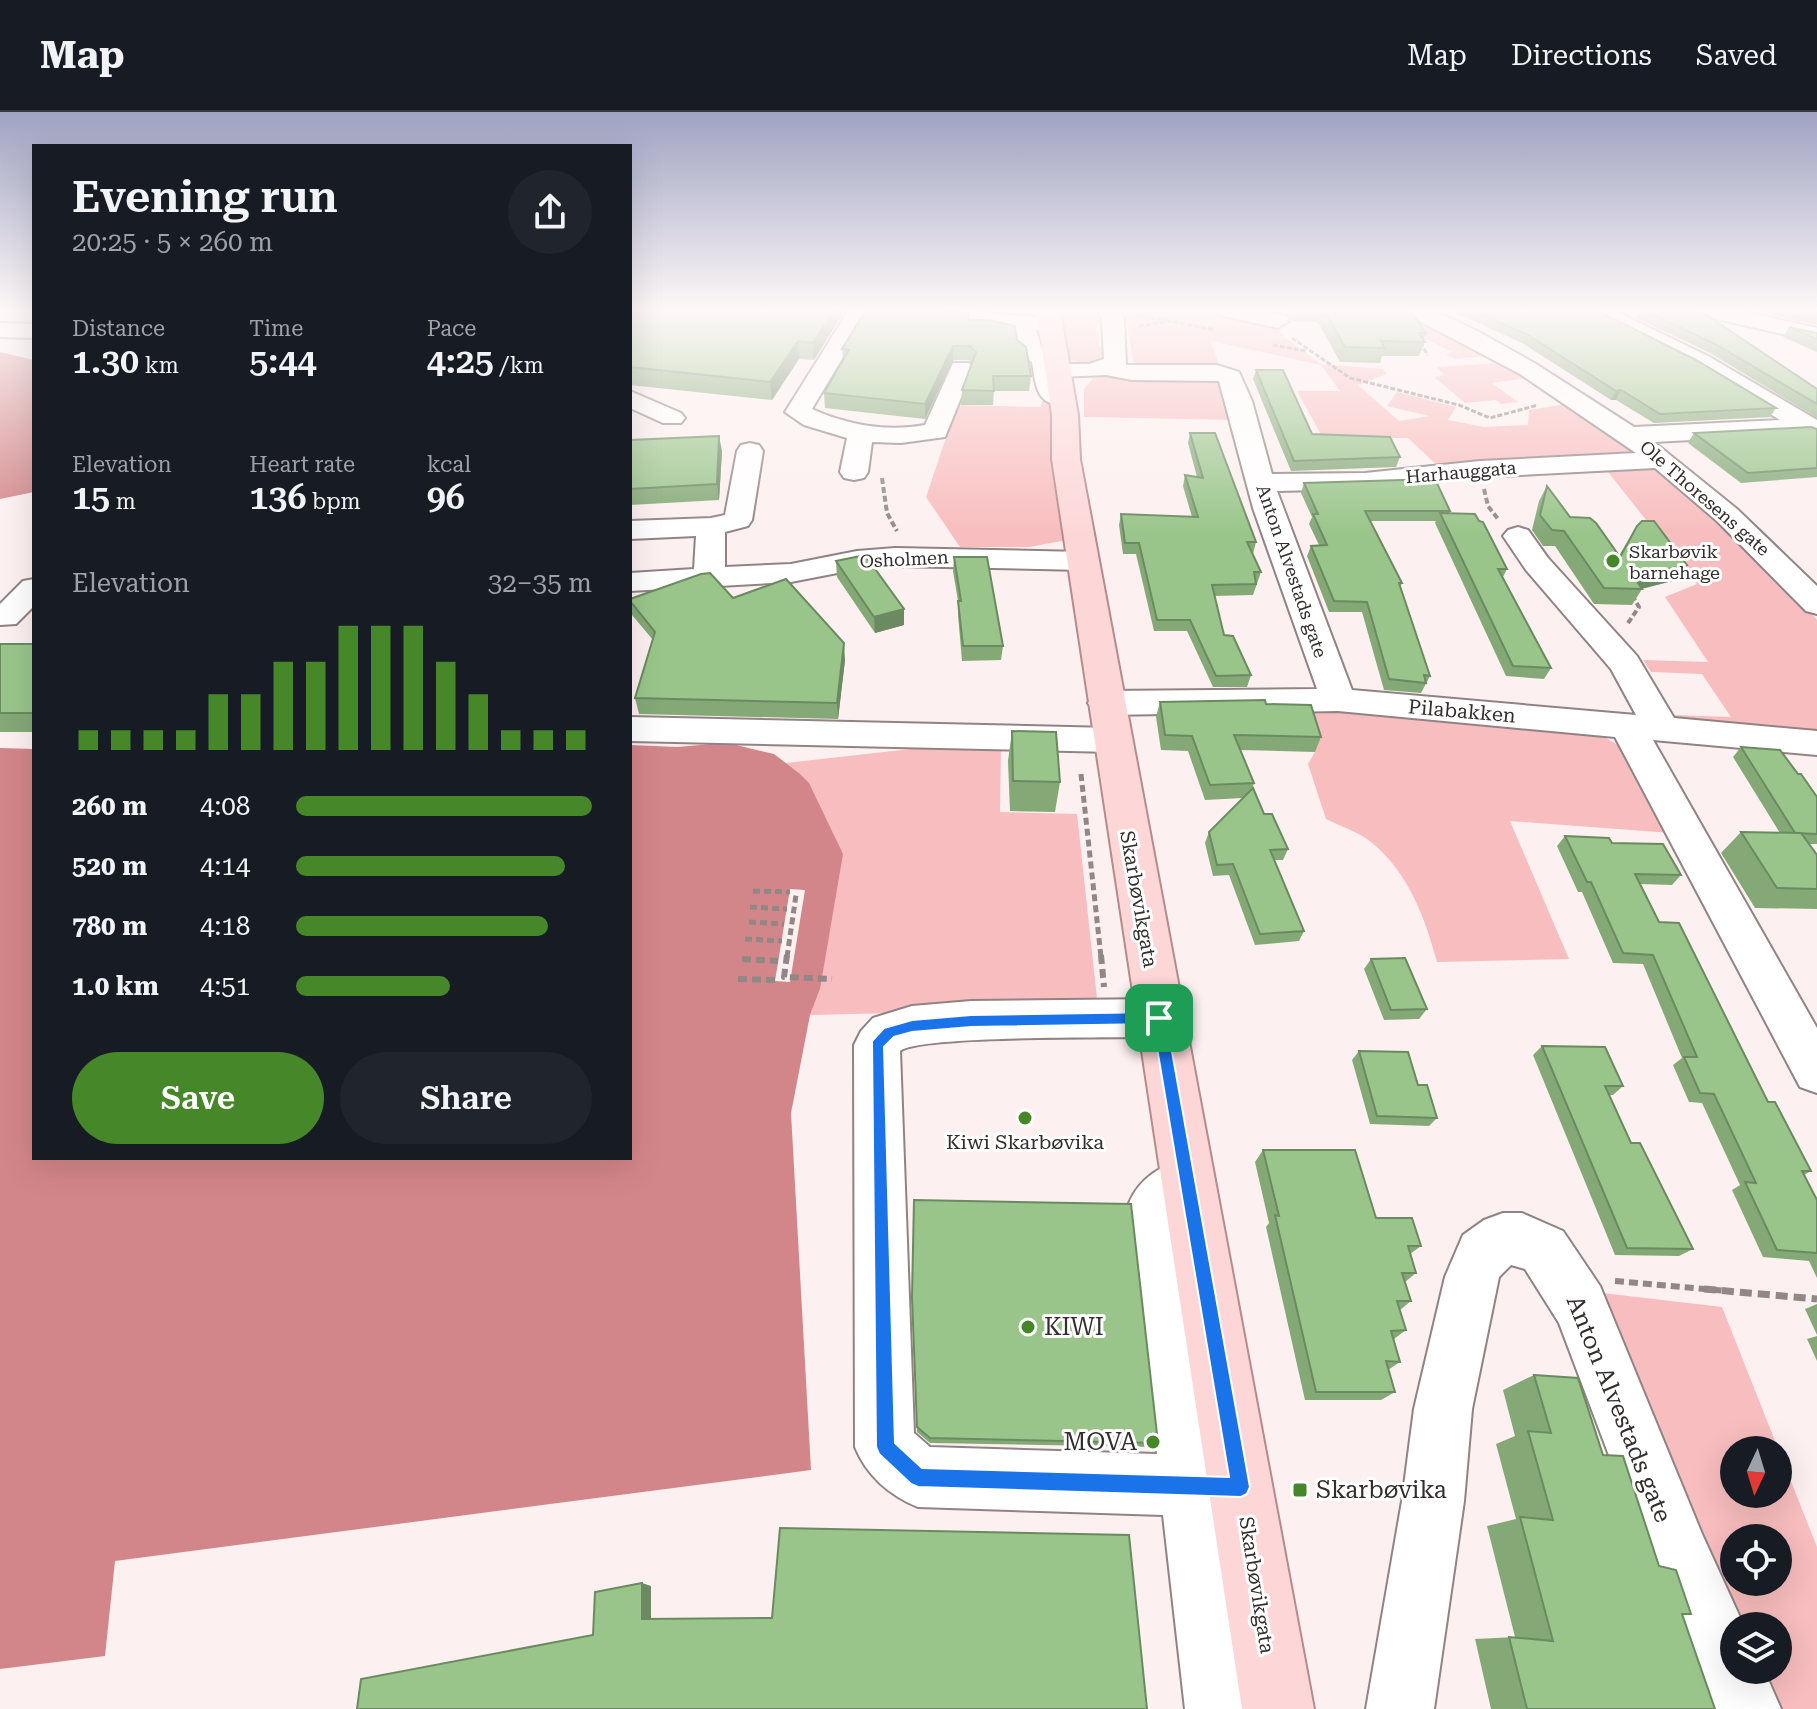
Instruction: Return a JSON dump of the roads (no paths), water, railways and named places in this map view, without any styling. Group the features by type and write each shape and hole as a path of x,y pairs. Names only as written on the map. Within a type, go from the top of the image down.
{"main road":[{"name":"Skarbøvikgata","path":"1060,385 1066,459 1188,1180"},
{"name":"Skarbøvikgata","path":"1216,1486 1278,1709"}],"street":[{"path":"815,385 798,412 823,425 909,438 936,431 954,385"},
{"path":"1048,385 1049,393 1059,385"},
{"name":"Anton Alvestads gate","path":"1234,385 1260,483 1338,700"},
{"name":"Ole Thoresens gate","path":"1555,385 1633,435 1663,460 1732,518 1817,604"},
{"path":"1740,385 1813,428"},
{"path":"632,399 672,418"},
{"path":"1633,435 1813,428"},
{"path":"854,472 861,431"},
{"path":"632,530 711,527 738,520 750,451"},
{"name":"Harhauggata","path":"1260,483 1365,481 1480,469 1663,460"},
{"path":"709,578 711,527"},
{"path":"1518,536 1537,564 1625,664 1645,728 1817,1072"},
{"name":"Osholmen","path":"632,582 824,569 857,560 934,557 1083,561"},
{"path":"632,595 673,581"},
{"path":"13,617 32,591"},
{"name":"Pilabakken","path":"632,729 1109,721 1338,700 1817,743"},
{"path":"1159,1018 971,1021 912,1026 889,1032 877,1045 885,1447 918,1477 1216,1486"},
{"path":"1188,1180 1155,1203 1216,1486 1219,1709"},
{"name":"Anton Alvestads gate","path":"1400,1709 1426,1547 1443,1409 1472,1277 1482,1254 1503,1239 1522,1239 1544,1250 1580,1306 1679,1556 1747,1709"}],"place":[{"name":"Skarbøvik barnehage","path":"1613,561"},
{"name":"Kiwi Skarbøvika","path":"1025,1118"},
{"name":"KIWI","path":"1028,1327"},
{"name":"MOVA","path":"1153,1442"},
{"name":"Skarbøvika","path":"1300,1490"}]}
